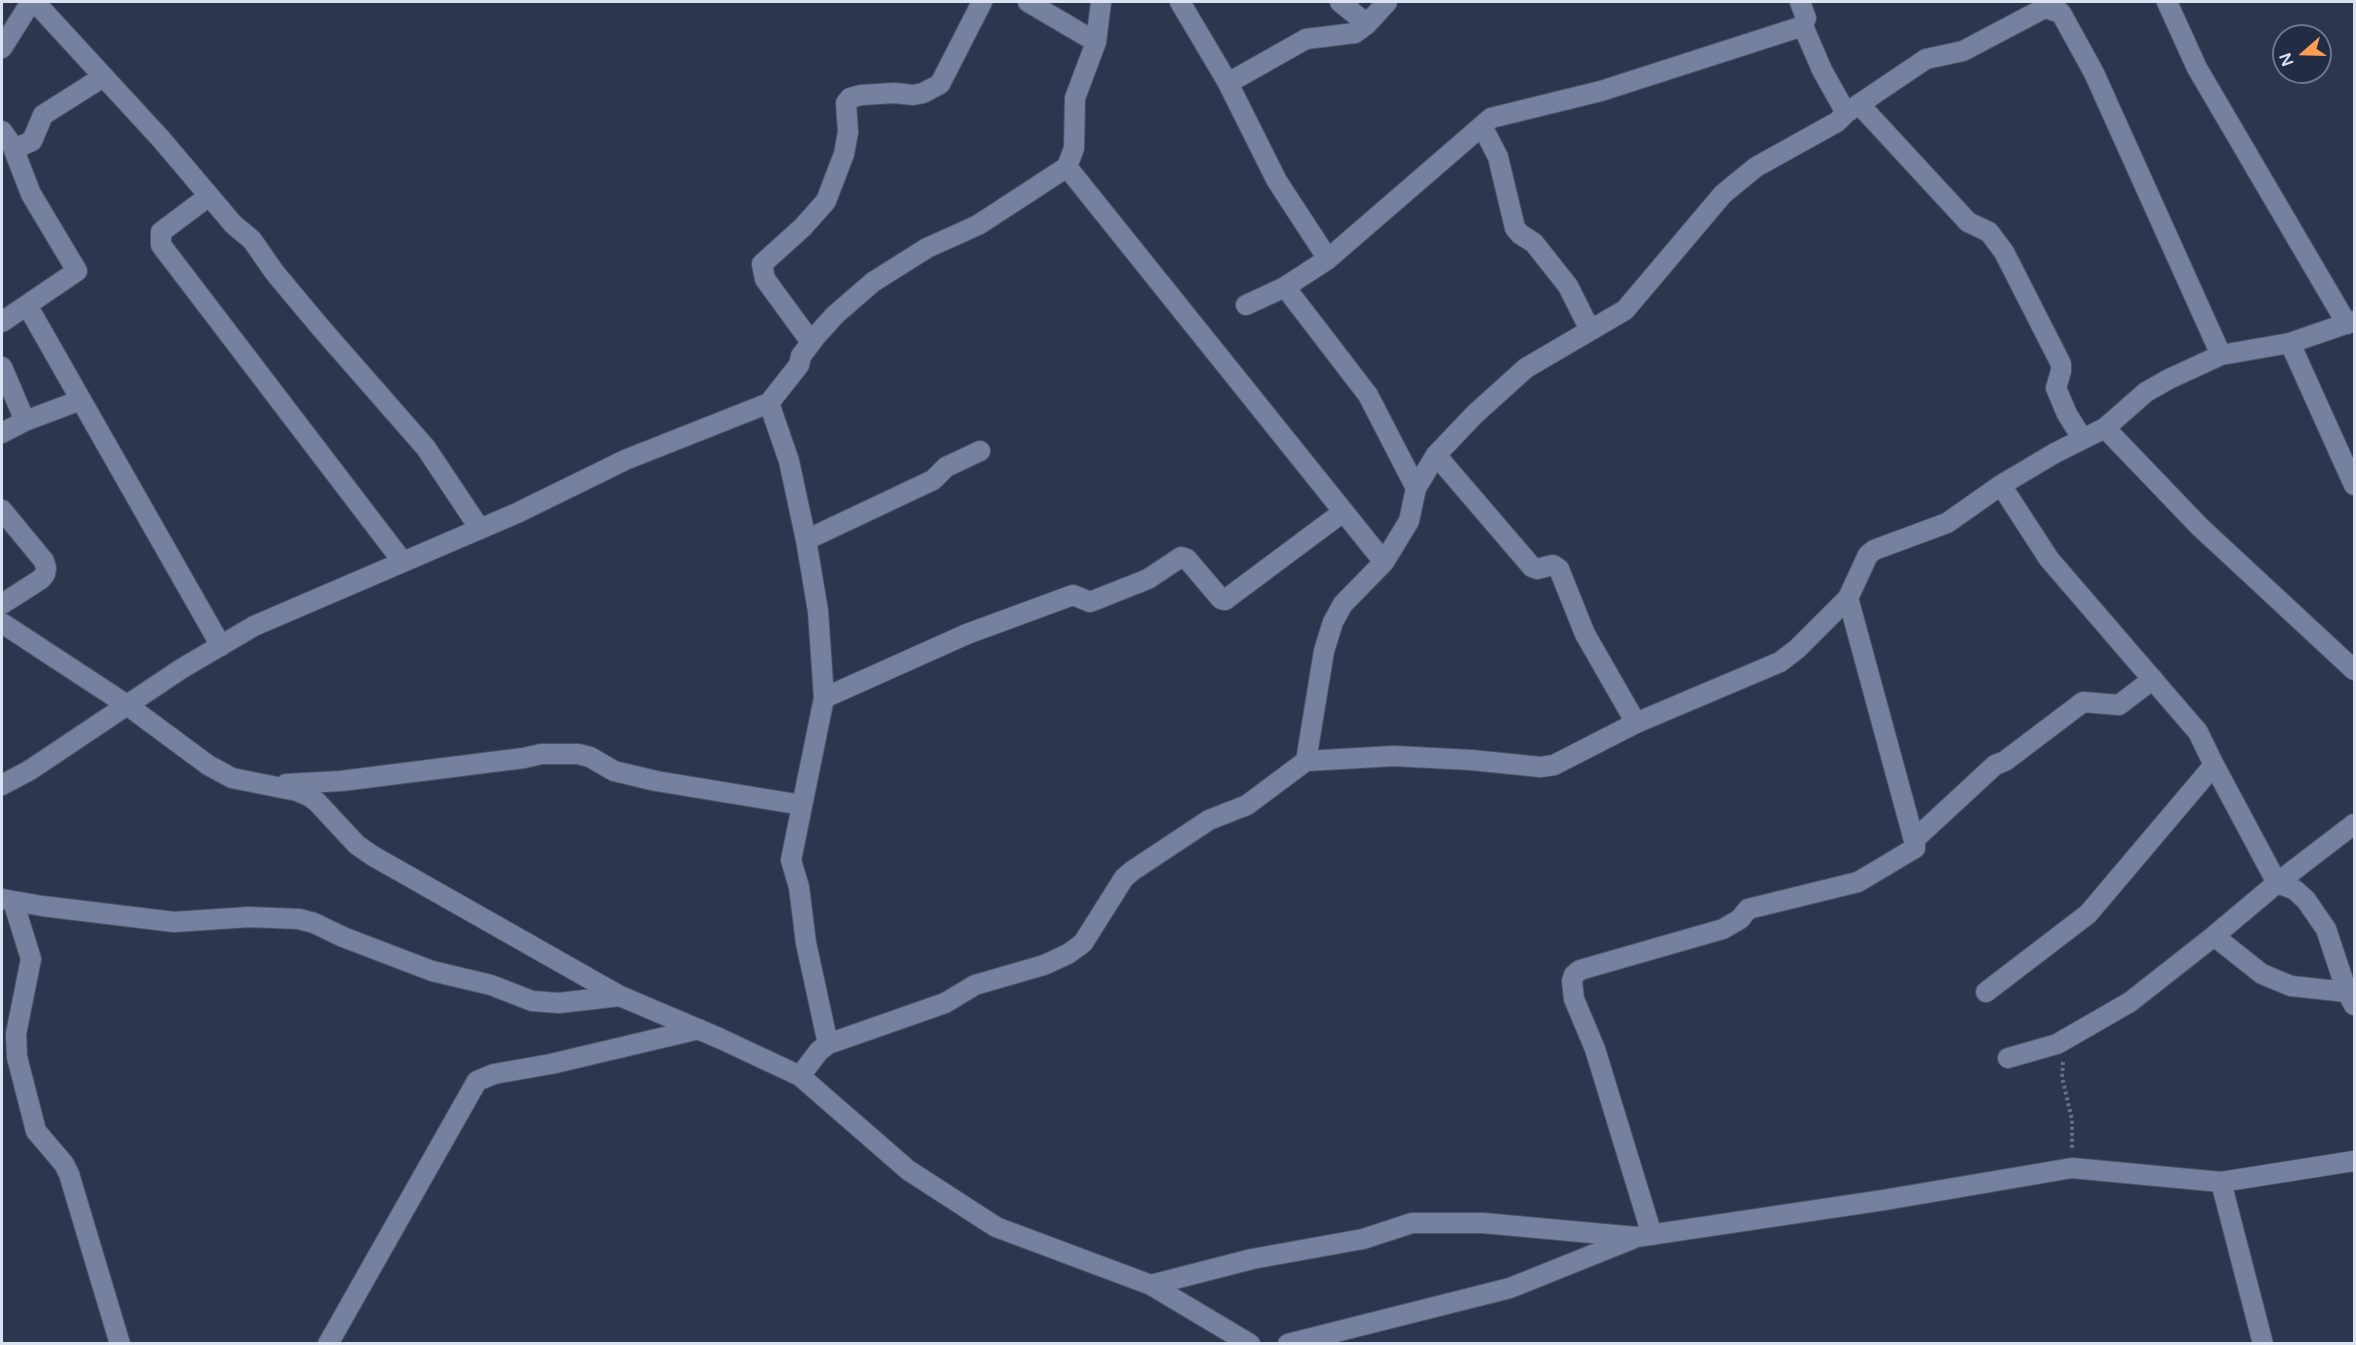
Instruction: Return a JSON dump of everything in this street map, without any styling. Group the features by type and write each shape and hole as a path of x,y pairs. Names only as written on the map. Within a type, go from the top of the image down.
{"street":[{"path":"2,48 33,2 161,138 233,224 252,240 283,282 426,448 480,529"},
{"path":"812,342 765,279 762,264 803,227 826,201 844,154 848,132 846,104 850,98 894,93 913,95 923,93 939,84 982,2"},
{"path":"1028,2 1096,42"},
{"path":"2,785 30,770 254,626 480,529 625,460 769,403 800,365 801,356 835,315 873,282 927,248 978,225 1067,167 1074,148 1075,98 1096,42 1101,2"},
{"path":"1180,2 1228,83 1278,182 1328,258"},
{"path":"1340,2 1367,24"},
{"path":"1228,83 1305,39 1355,33 1367,24 1387,2"},
{"path":"1800,2 1806,18 1803,26 1822,70 1853,108 1968,222 1989,232 2004,252 2061,364 2056,388 2067,414 2082,438"},
{"path":"800,1076 828,1044 945,1003 975,985 1044,965 1068,954 1083,943 1124,878 1132,871 1209,820 1247,805 1306,762 1394,756 1541,767 1554,765 1636,723 1780,662 1797,649 1848,598 1868,555 1874,550 1947,523 2001,485 2082,438 2105,428 2146,392 2169,379 2222,355 2290,343 2350,322 2197,68 2167,2"},
{"path":"1306,762 1324,651 1333,622 1343,604 1384,562 1409,521 1416,488 1436,455 1474,414 1526,368 1625,310 1723,194 1756,167 1837,122 1853,108 1926,59 1963,51 2051,5 2061,13 2094,73 2222,355"},
{"path":"1246,305 1285,287 1328,258 1491,118 1601,91 1803,26"},
{"path":"14,149 32,141 43,115 103,77"},
{"path":"1482,126 1498,157 1515,228 1534,243 1568,286 1585,320 1592,328"},
{"path":"2,131 14,149 31,194 77,271 2,322"},
{"path":"1067,167 1384,562"},
{"path":"209,196 161,232 161,245 403,562"},
{"path":"1285,287 1368,395 1416,488"},
{"path":"27,305 221,646"},
{"path":"2290,343 2355,486"},
{"path":"2,367 25,421"},
{"path":"2,433 25,421 81,400"},
{"path":"769,403 789,461 818,611 824,698 792,867 799,887 806,944 828,1044"},
{"path":"2105,428 2200,527 2355,670"},
{"path":"806,540 933,480 946,467 980,451"},
{"path":"1436,455 1532,567 1553,565 1559,569 1585,634 1636,723"},
{"path":"2001,485 2049,559 2198,732 2277,883 2295,890 2315,912 2326,929 2351,999"},
{"path":"2,510 44,561 46,568 41,579 2,604"},
{"path":"824,698 967,634 1073,595 1090,602 1148,579 1181,557 1186,559 1221,599 1227,599 1343,512"},
{"path":"1644,1236 1594,1049 1574,999 1572,981 1574,975 1580,970 1723,929 1740,919 1748,909 1858,882 1915,848 1848,598"},
{"path":"2,623 128,705 208,765 232,778 297,790 309,796 357,845 373,856 620,996 699,1029 800,1076 908,1170 996,1227 1151,1285 1250,1344"},
{"path":"1914,840 1995,765 2005,761 2083,702 2119,705 2153,679"},
{"path":"266,785 340,782 541,754 578,754 590,757 614,771 656,781 802,805"},
{"path":"1986,992 2088,914 2214,765"},
{"path":"2008,1058 2063,1041 2130,1002 2277,883 2355,824"},
{"path":"7,900 174,922 249,916 299,919 432,971 491,985 532,1000 559,1003 620,996"},
{"path":"7,900 32,963 16,1034 17,1057 36,1131 69,1174 120,1344"},
{"path":"2214,936 2262,974 2291,986 2351,999"},
{"path":"328,1344 477,1081 494,1074 551,1064 699,1029"},
{"path":"1288,1344 1510,1288 1644,1236 2072,1168 2221,1182 2355,1161"},
{"path":"2221,1182 2263,1344"},
{"path":"1151,1285 1252,1259 1369,1238 1412,1222 1483,1222 1644,1236"}],"path":[{"path":"2063,1041 2062,1077 2072,1120 2072,1168"}]}
